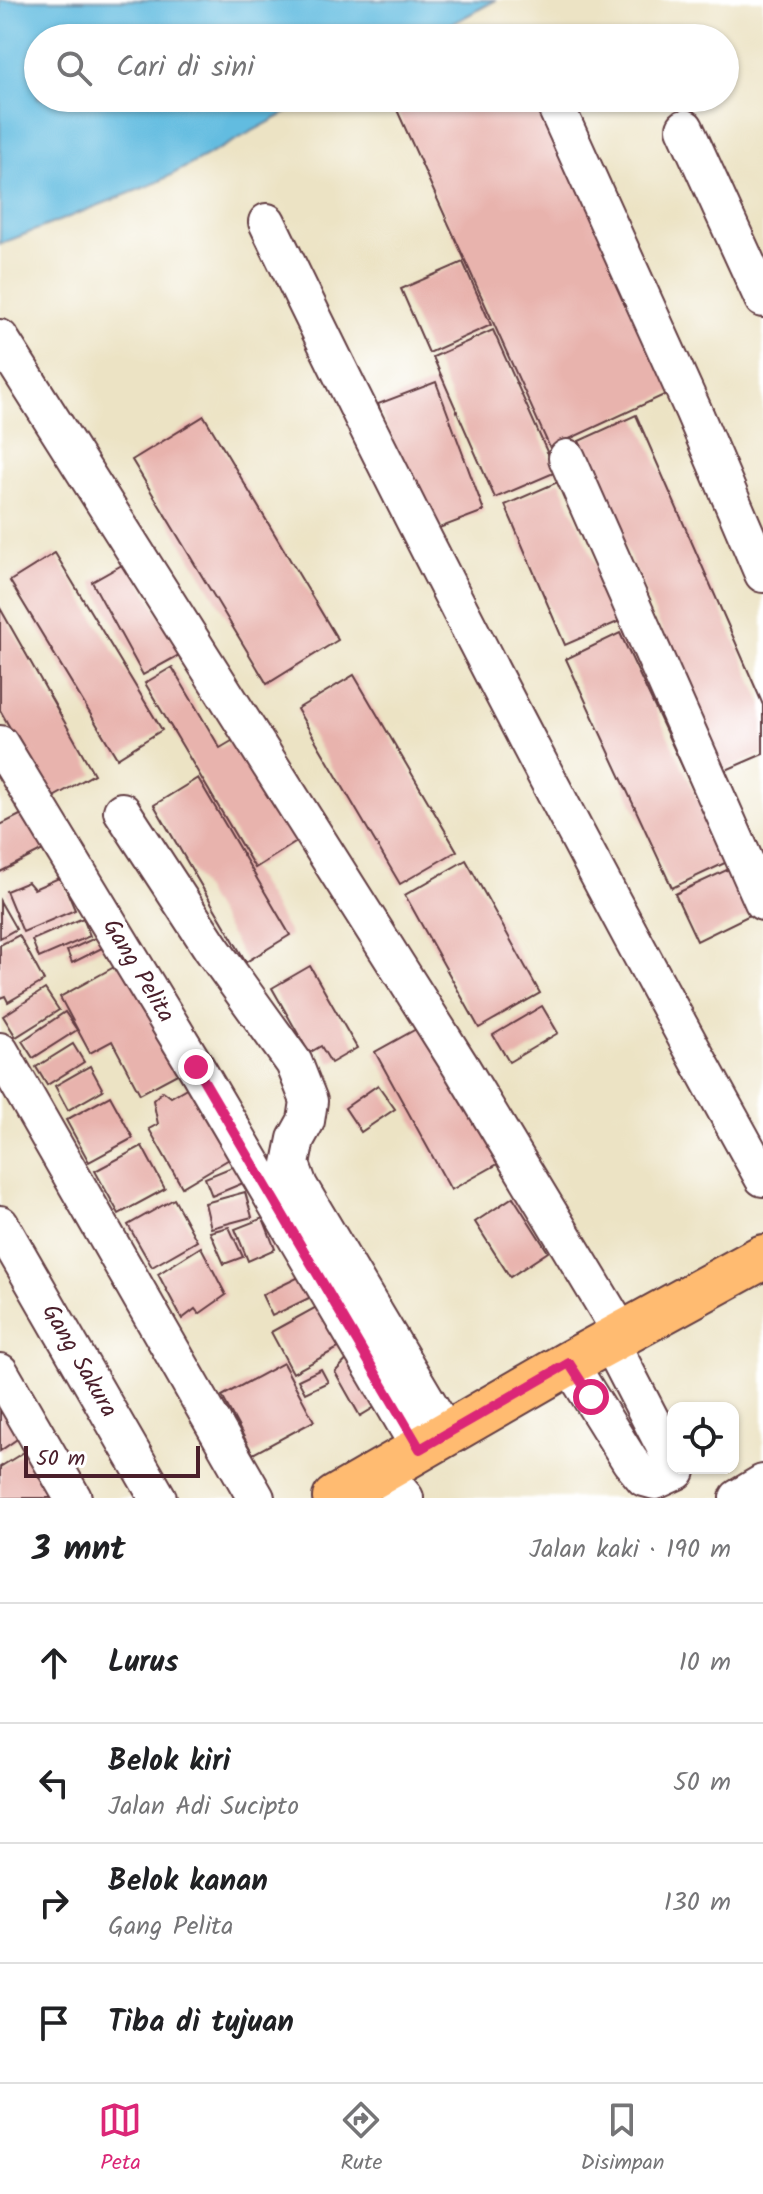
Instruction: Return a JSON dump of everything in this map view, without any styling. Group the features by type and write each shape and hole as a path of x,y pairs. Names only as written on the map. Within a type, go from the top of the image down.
{"main road":[{"path":"335,1498 394,1485 433,1441 763,1257"}],"street":[{"path":"558,112 693,410 763,574"},
{"path":"685,128 763,299"},
{"path":"267,222 347,388 618,913 763,1178"},
{"path":"0,338 463,1070 616,1337 680,1475 655,1481 644,1478 630,1461 569,1363"},
{"path":"567,458 763,902"},
{"name":"Gang Pelita","path":"0,744 196,1067 433,1441"},
{"path":"122,811 212,949 294,1063 309,1101 306,1121 296,1139 291,1164 299,1186 433,1441"},
{"path":"0,1051 256,1498"},
{"name":"Gang Sakura","path":"0,1224 158,1498"},
{"path":"0,1372 73,1498"},
{"path":"738,1498 763,1483"}],"water":[{"path":"0,0 496,0 452,24 24,24 24,112 288,112 158,182 0,244"}],"building":[{"path":"398,112 552,112 677,389 550,448"},
{"path":"463,262 491,325 429,353 401,289"},
{"path":"493,330 556,472 495,498 433,357"},
{"path":"436,382 484,511 426,533 378,404"},
{"path":"636,415 763,705 763,754 724,771 579,441"},
{"path":"204,416 338,640 267,684 132,460"},
{"path":"560,481 620,621 565,645 505,505"},
{"path":"55,553 162,730 117,758 10,581"},
{"path":"129,561 181,654 143,675 92,582"},
{"path":"0,608 94,774 50,799 0,710"},
{"path":"620,633 727,862 672,888 566,659"},
{"path":"172,667 220,748 242,735 303,838 255,868 145,683"},
{"path":"354,675 457,851 400,884 297,709"},
{"path":"198,778 290,935 246,962 154,805"},
{"path":"22,814 53,845 0,872 0,825"},
{"path":"466,860 540,993 479,1028 405,895"},
{"path":"731,868 752,914 697,941 675,894"},
{"path":"61,877 75,910 23,932 6,891 28,882 34,889"},
{"path":"0,901 16,929 0,938"},
{"path":"83,918 90,936 39,958 32,940"},
{"path":"19,935 44,981 8,1002 5,996 0,998 0,945"},
{"path":"99,936 104,947 72,963 67,951"},
{"path":"125,961 183,1071 140,1094 112,1041 90,1053 60,997"},
{"path":"310,966 357,1048 331,1063 321,1046 309,1053 272,988"},
{"path":"45,989 59,1010 16,1037 3,1016"},
{"path":"542,1006 558,1033 509,1062 493,1035"},
{"path":"65,1012 77,1030 33,1058 22,1041"},
{"path":"427,1023 503,1161 451,1190 375,1052"},
{"path":"73,1044 84,1062 47,1085 36,1067"},
{"path":"90,1066 103,1090 68,1110 55,1086"},
{"path":"195,1083 236,1155 182,1187 149,1129 158,1124 153,1100 163,1091 171,1097"},
{"path":"378,1085 395,1109 361,1132 345,1108"},
{"path":"110,1096 133,1138 89,1162 66,1120"},
{"path":"142,1146 165,1189 119,1214 95,1171"},
{"path":"242,1163 243,1183 212,1196 205,1178"},
{"path":"245,1192 252,1217 211,1228 205,1203"},
{"path":"513,1197 548,1252 510,1277 475,1222"},
{"path":"174,1199 197,1241 152,1267 128,1225"},
{"path":"263,1218 275,1249 248,1261 235,1229"},
{"path":"229,1227 243,1257 224,1264 210,1232"},
{"path":"201,1247 226,1295 199,1314 195,1309 182,1319 158,1274"},
{"path":"301,1276 311,1297 272,1316 262,1295"},
{"path":"320,1305 342,1346 293,1373 271,1332"},
{"path":"356,1350 385,1401 360,1416 335,1372"},
{"path":"283,1363 314,1421 253,1454 222,1396"},
{"path":"321,1369 328,1382 305,1393 298,1380"},
{"path":"0,1403 20,1437 0,1451"},
{"path":"29,1449 60,1498 0,1498 0,1467"}],"route":[{"path":"196,1067 420,1449 569,1363 591,1397"}]}
